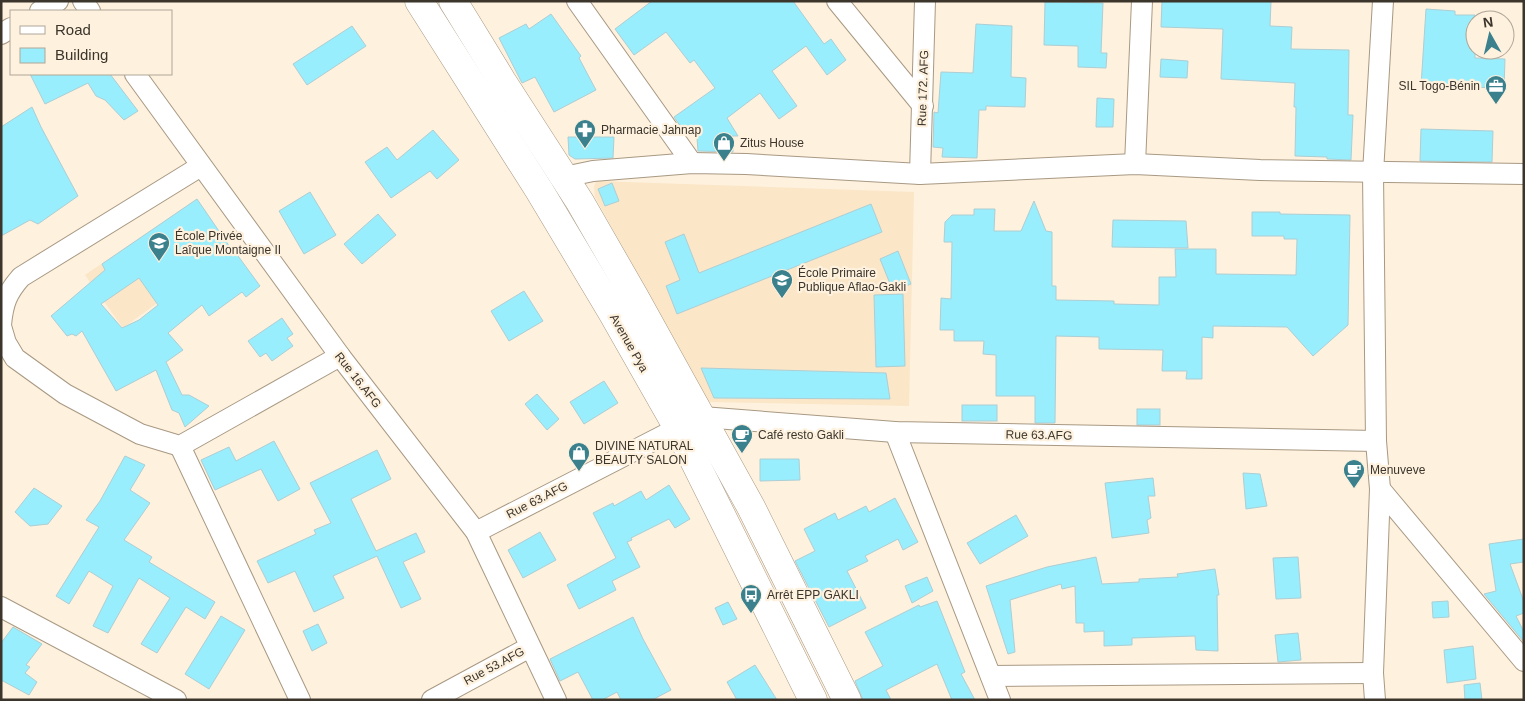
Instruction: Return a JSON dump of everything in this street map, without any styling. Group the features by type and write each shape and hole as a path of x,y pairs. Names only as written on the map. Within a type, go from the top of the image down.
{"main road":[{"name":"Avenue Pya","path":"419,1 539,190 612,312 678,428 813,700"},
{"path":"454,1 564,177 634,296 754,514 847,700"},
{"path":"539,190 564,177"},
{"path":"678,428 702,417"}],"street":[{"path":"42,10 58,1"},
{"path":"577,1 692,163"},
{"path":"837,1 923,106"},
{"name":"Rue 172. AFG","path":"920,174 925,1"},
{"path":"1134,164 1142,1"},
{"path":"1375,700 1373,673 1380,488 1376,441 1373,173 1383,1"},
{"name":"Rue 16.AFG","path":"136,75 340,356 476,532 556,700"},
{"path":"564,177 592,172 692,163 746,164 920,174 1134,164 1373,173 1524,174"},
{"path":"201,166 21,277 10,290 6,299 1,325 6,343 15,358 65,394 140,434 180,446 340,356"},
{"name":"Rue 63.AFG","path":"702,417 894,432 1376,441"},
{"name":"Rue 63.AFG","path":"476,532 678,428"},
{"path":"894,432 1000,700"},
{"path":"180,446 300,700"},
{"path":"1380,488 1524,661"},
{"path":"1,607 176,700"},
{"name":"Rue 53.AFG","path":"432,700 530,647"},
{"path":"991,676 1373,673"}],"shaded area":[{"name":"École Primaire Publique Aflao-Gakli","path":"596,181 914,192 909,406 708,402 595,197 594,187"},
{"name":"École Privée Laîque Montaigne II","path":"197,199 231,249 123,328 85,275"}],"building":[{"path":"652,1 793,1 824,44 831,39 846,60 827,75 806,46 772,71 797,106 779,119 760,93 727,118 738,136 732,136 733,152 698,151 696,125 685,133 674,117 715,88 694,60 690,63 666,32 634,55 615,29"},
{"path":"1162,1 1271,1 1270,26 1292,27 1291,49 1349,50 1348,115 1353,115 1351,160 1295,156 1295,83 1221,79 1223,29 1161,27"},
{"path":"1045,2 1103,3 1101,53 1107,53 1106,68 1078,67 1078,46 1044,45"},
{"path":"1426,9 1455,11 1455,15 1465,15 1465,60 1505,60 1504,88 1421,86"},
{"path":"551,14 581,56 579,58 596,90 554,112 535,77 522,83 499,38 526,24 529,29"},
{"path":"976,24 1012,26 1011,77 1026,78 1025,107 986,106 986,110 979,110 977,158 942,157 943,148 933,147 934,112 938,113 941,72 973,73"},
{"path":"352,26 366,46 307,85 293,64"},
{"path":"1161,59 1188,61 1187,78 1160,77"},
{"path":"30,75 111,75 138,111 124,120 105,100 96,96 88,83 45,104"},
{"path":"1097,98 1114,99 1113,127 1096,127"},
{"path":"32,107 78,196 38,224 30,220 1,236 1,127"},
{"path":"1421,129 1493,131 1492,162 1420,161"},
{"path":"433,130 459,160 437,179 430,171 391,198 365,162 387,147 397,160"},
{"path":"568,137 614,137 613,158 575,159 569,155"},
{"path":"612,183 619,201 605,206 598,189"},
{"path":"310,192 336,235 304,254 279,211"},
{"path":"197,199 232,250 260,286 246,297 242,292 209,316 202,305 168,333 183,350 166,362 182,395 189,395 209,406 185,427 179,413 172,410 156,370 116,391 82,331 76,336 72,334 67,336 51,316 105,270 102,264","holes":["139,278 158,305 139,320 122,328 101,304"]},
{"path":"1034,201 1046,231 1052,232 1052,286 1056,286 1056,300 1114,301 1114,304 1159,305 1159,277 1176,277 1175,249 1216,249 1216,274 1296,275 1297,239 1284,239 1284,236 1252,236 1252,212 1350,215 1348,325 1313,356 1287,327 1213,326 1213,338 1202,337 1202,379 1186,379 1187,371 1162,371 1163,350 1099,349 1099,337 1056,336 1055,423 1035,423 1035,396 996,396 996,355 983,354 984,341 954,341 954,330 940,330 941,298 951,299 952,242 944,242 945,222 952,215 974,215 974,209 995,209 994,231 1021,231"},
{"path":"871,204 882,232 677,314 666,286 680,280 665,242 684,234 699,273"},
{"path":"378,214 396,235 362,264 344,244"},
{"path":"1113,220 1186,221 1188,248 1112,247"},
{"path":"898,251 911,284 893,291 880,259"},
{"path":"524,291 543,321 509,341 491,311"},
{"path":"903,294 905,366 876,367 874,295"},
{"path":"282,318 293,334 287,338 293,346 272,361 266,353 260,357 248,341"},
{"path":"701,368 886,373 890,399 714,398"},
{"path":"604,381 618,403 584,424 570,402"},
{"path":"537,394 559,419 547,430 525,404"},
{"path":"962,405 997,405 997,421 962,421"},
{"path":"1137,409 1160,409 1160,425 1137,425"},
{"path":"274,441 300,489 278,501 261,469 215,490 201,460 229,447 236,461"},
{"path":"377,450 391,479 351,499 376,551 416,533 425,552 403,562 421,599 401,608 377,556 333,576 344,598 314,612 295,571 268,583 257,561 316,534 314,530 331,523 310,483"},
{"path":"125,456 145,465 130,490 150,503 124,540 152,557 149,562 215,602 205,619 186,607 157,653 141,644 170,598 139,578 108,633 93,626 113,586 89,571 69,604 56,596 99,527 86,520 100,501"},
{"path":"760,459 799,459 800,480 760,481"},
{"path":"1243,473 1260,474 1267,506 1246,509"},
{"path":"1153,478 1155,496 1148,496 1151,518 1147,520 1149,533 1112,538 1105,483"},
{"path":"669,485 690,519 675,528 669,519 631,538 632,540 627,542 640,567 612,581 616,590 579,609 567,585 616,558 593,513 613,503 614,506 641,491 646,500"},
{"path":"34,488 62,506 48,524 30,526 15,512"},
{"path":"895,498 918,542 903,550 898,539 865,556 868,561 847,571 866,608 829,627 795,561 815,551 804,529 835,513 838,520 866,506 869,512"},
{"path":"1016,515 1028,536 980,564 967,543"},
{"path":"540,532 556,560 523,578 508,550"},
{"path":"1524,539 1524,562 1510,564 1524,602 1524,613 1516,616 1524,632 1524,642 1484,594 1496,591 1489,544"},
{"path":"1096,557 1102,584 1139,582 1139,579 1178,577 1177,574 1215,569 1219,595 1217,595 1218,651 1196,650 1195,636 1132,638 1132,645 1104,646 1104,631 1084,632 1084,623 1076,623 1075,586 1062,589 1061,584 1010,600 1015,652 1008,654 986,586 1047,567"},
{"path":"1298,557 1301,598 1276,599 1273,558"},
{"path":"927,577 933,591 912,603 905,586"},
{"path":"937,601 965,672 961,674 975,700 952,700 937,664 886,690 891,700 863,700 855,681 883,666 865,632 919,605 920,607"},
{"path":"1448,601 1449,617 1433,618 1432,602"},
{"path":"728,602 737,619 723,625 715,608"},
{"path":"221,616 245,630 209,689 185,674"},
{"path":"633,617 671,690 652,700 621,700 617,692 602,700 593,700 578,672 560,681 550,659"},
{"path":"318,624 327,643 312,651 303,631"},
{"path":"13,627 42,644 26,665 30,667 25,673 37,682 29,695 1,680 1,643"},
{"path":"1298,633 1301,660 1278,662 1275,635"},
{"path":"1473,646 1476,679 1447,683 1444,650"},
{"path":"755,665 777,700 737,700 727,682"},
{"path":"1480,683 1482,700 1465,700 1464,685"}],"place":[{"name":"SIL Togo-Bénin","path":"1496,105"},
{"name":"Pharmacie Jahnap","path":"585,149"},
{"name":"Zitus House","path":"724,162"},
{"name":"École Privée Laîque Montaigne II","path":"159,262"},
{"name":"École Primaire Publique Aflao-Gakli","path":"782,299"},
{"name":"Café resto Gakli","path":"742,454"},
{"name":"DIVINE NATURAL BEAUTY SALON","path":"579,472"},
{"name":"Menuveve","path":"1354,489"},
{"name":"Arrêt EPP GAKLI","path":"751,614"}]}
